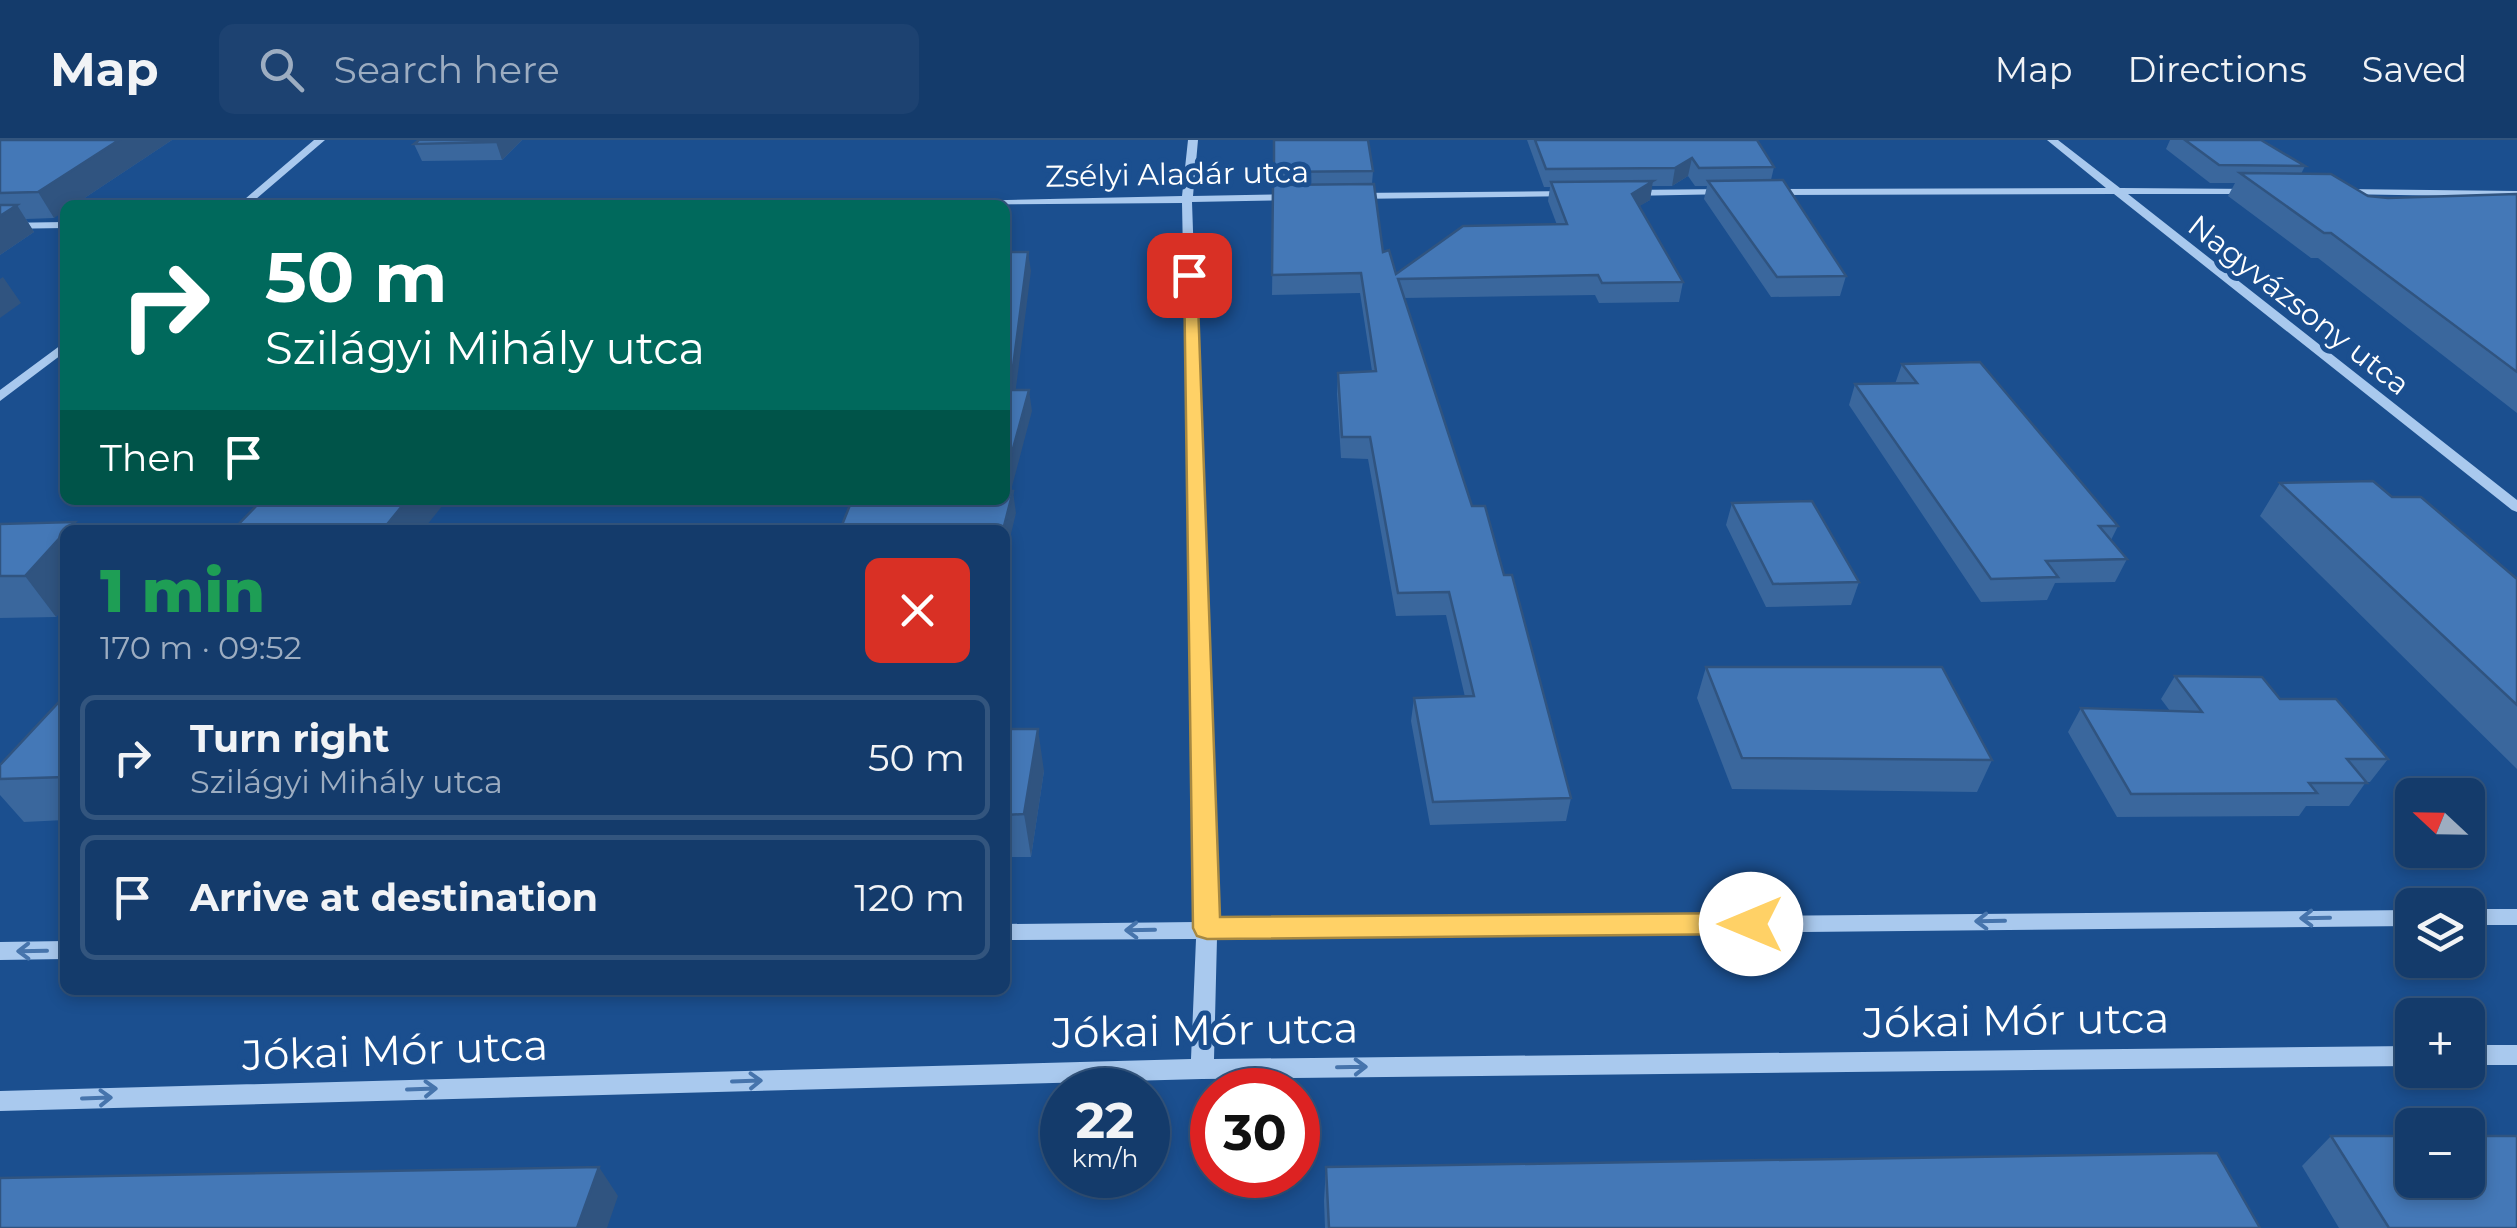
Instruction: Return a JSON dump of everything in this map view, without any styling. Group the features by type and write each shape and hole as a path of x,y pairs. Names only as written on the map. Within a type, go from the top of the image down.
{"street":[{"path":"249,200 320,140"},
{"path":"1193,140 1187,198 1207,928 1202,1068"},
{"name":"Nagyvázsony utca","path":"2052,140 2517,507"},
{"path":"1757,192 2110,188 2269,191"},
{"path":"1619,193 1737,192"},
{"path":"2328,192 2517,194"},
{"name":"Zsélyi Aladár utca","path":"1344,196 1580,194"},
{"name":"Zsélyi Aladár utca","path":"1010,203 1305,196"},
{"path":"0,226 60,225"},
{"path":"0,397 60,350"},
{"path":"2485,917 2517,916"},
{"path":"1010,932 2395,918"},
{"path":"0,951 60,950"},
{"path":"2485,1055 2517,1054"},
{"name":"Jókai Mór utca","path":"1295,1068 2395,1056"},
{"name":"Jókai Mór utca","path":"0,1101 1190,1069"}],"building":[{"path":"0,140 119,140 38,192 0,193"},
{"path":"419,140 498,140 414,144"},
{"path":"1274,140 1368,140 1373,171 1274,172"},
{"path":"1535,140 1757,140 1774,167 1699,168 1692,158 1675,168 1546,169"},
{"path":"2185,140 2261,140 2305,166 2219,165"},
{"path":"2240,173 2331,174 2368,196 2388,198 2517,194 2517,372 2331,233 2324,233"},
{"path":"1783,180 1846,276 1777,277 1708,181"},
{"path":"1653,181 1632,194 1683,282 1602,283 1598,275 1398,279 1472,506 1485,506 1504,575 1512,575 1571,798 1433,802 1414,698 1474,696 1449,592 1398,593 1370,437 1342,437 1338,373 1376,371 1361,273 1272,275 1273,185 1374,184 1383,252 1389,250 1396,274 1463,226 1567,224 1551,182"},
{"path":"0,205 17,205 0,216"},
{"path":"1010,252 1028,252 1010,390"},
{"path":"1980,362 2118,526 2099,526 2127,559 2046,561 2058,577 1991,579 1855,384 1917,383 1902,364"},
{"path":"1010,390 1029,390 1010,460"},
{"path":"2373,481 2392,497 2421,497 2517,579 2517,705 2280,483"},
{"path":"1812,501 1859,582 1773,584 1732,503"},
{"path":"257,505 403,505 386,525 238,525"},
{"path":"850,505 1009,505 1004,525 842,525"},
{"path":"75,522 60,525 60,538 25,576 0,576 0,524"},
{"path":"1706,667 1942,667 1992,760 1742,758"},
{"path":"2175,676 2262,677 2280,699 2336,699 2388,759 2347,759 2367,783 2309,783 2317,793 2131,794 2081,708 2202,712"},
{"path":"59,702 60,777 0,779 0,765"},
{"path":"1010,729 1038,729 1024,814 1010,815"},
{"path":"2331,1136 2395,1136 2395,1198 2485,1198 2485,1136 2517,1136 2517,1228 2389,1228"},
{"path":"2217,1153 2260,1228 1329,1228 1326,1167"},
{"path":"599,1167 577,1228 0,1228 0,1178"}],"route":[{"path":"1189,275 1207,928 1751,924"}]}
